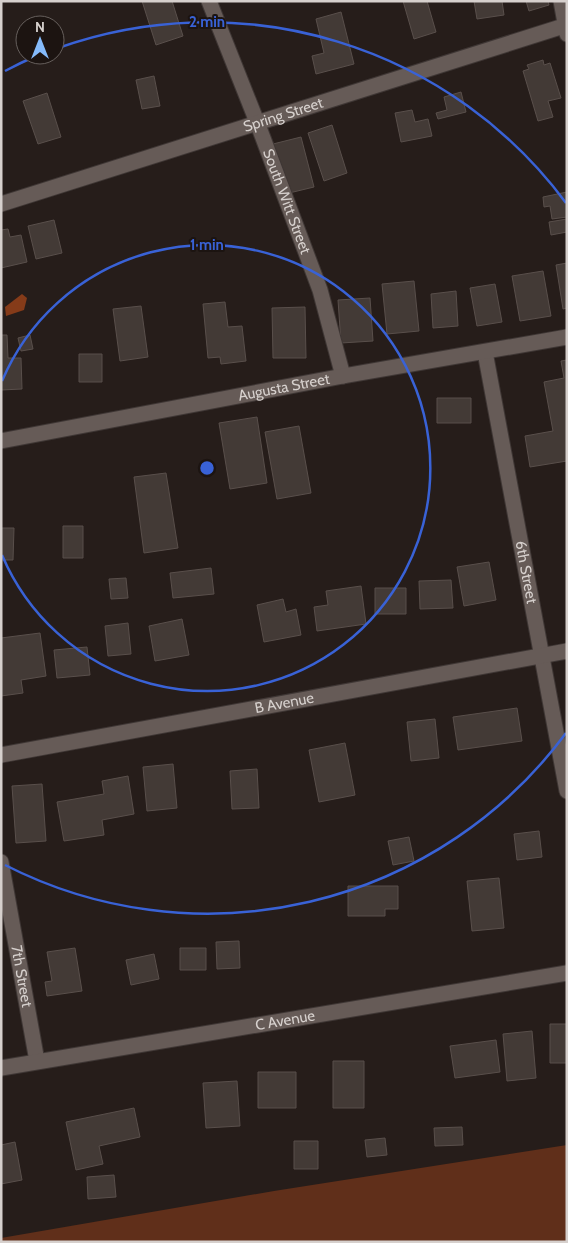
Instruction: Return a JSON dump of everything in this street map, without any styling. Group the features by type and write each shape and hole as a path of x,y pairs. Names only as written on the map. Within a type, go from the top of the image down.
{"street":[{"name":"South Witt Street","path":"209,1 320,290 343,376"},
{"path":"560,1 566,28"},
{"name":"Spring Street","path":"1,204 257,122 566,28"},
{"name":"Augusta Street","path":"1,441 343,376 567,338"},
{"name":"6th Street","path":"486,352 567,791"},
{"name":"B Avenue","path":"1,755 567,651"},
{"name":"7th Street","path":"1,862 37,1060"},
{"name":"C Avenue","path":"1,1068 37,1060 567,973"}],"shaded area":[{"path":"22,294 27,298 24,310 6,316 5,307"},
{"path":"567,1145 567,1242 1,1242 1,1238 274,1191"}],"building":[{"path":"142,1 172,1 183,36 156,45"},
{"path":"403,1 427,1 436,32 414,39"},
{"path":"474,1 502,1 504,15 477,19"},
{"path":"526,1 548,1 549,5 529,11"},
{"path":"341,12 354,64 316,74 312,56 324,53 316,19"},
{"path":"543,60 544,65 550,63 561,98 548,101 553,117 538,121 523,71 529,69 527,65"},
{"path":"154,76 160,106 142,109 136,80"},
{"path":"461,92 466,112 438,119 436,113 447,110 444,97"},
{"path":"47,93 61,137 38,144 23,101"},
{"path":"412,110 415,122 428,119 432,136 401,142 395,113"},
{"path":"332,125 347,173 324,181 308,133"},
{"path":"301,137 314,187 285,194 273,144"},
{"path":"567,192 567,217 552,219 550,206 544,207 543,197"},
{"path":"567,219 567,232 551,235 549,222"},
{"path":"54,220 62,253 36,259 28,226"},
{"path":"8,229 10,237 21,235 27,262 1,268 1,230"},
{"path":"567,263 567,308 563,309 556,265"},
{"path":"543,271 551,316 520,321 512,276"},
{"path":"414,281 419,331 387,334 382,284"},
{"path":"495,284 502,322 477,326 470,288"},
{"path":"456,291 458,326 433,328 431,294"},
{"path":"370,298 373,341 341,343 338,300"},
{"path":"225,302 228,327 242,326 246,361 221,364 220,357 208,358 203,304"},
{"path":"141,306 148,357 120,361 113,309"},
{"path":"305,307 306,358 273,358 272,308"},
{"path":"1,335 7,335 8,358 21,358 22,389 1,390"},
{"path":"30,335 33,349 21,351 18,338"},
{"path":"79,354 102,354 102,382 79,382"},
{"path":"567,360 567,461 530,467 525,436 553,431 544,382 564,378 561,361"},
{"path":"437,398 471,398 471,423 437,423"},
{"path":"257,417 267,483 230,489 219,423"},
{"path":"299,426 311,493 277,499 265,432"},
{"path":"166,473 178,548 144,553 134,477"},
{"path":"63,526 83,526 83,558 63,558"},
{"path":"1,528 14,528 13,560 1,560"},
{"path":"489,562 496,600 464,606 457,567"},
{"path":"211,568 214,594 173,598 170,573"},
{"path":"126,578 128,598 111,599 109,579"},
{"path":"451,580 453,608 420,609 419,581"},
{"path":"361,586 366,624 317,631 314,607 328,605 326,591"},
{"path":"375,588 406,588 406,614 375,614"},
{"path":"283,599 286,612 296,609 301,635 264,642 257,605"},
{"path":"182,619 189,655 155,661 149,626"},
{"path":"128,623 131,654 108,656 105,626"},
{"path":"40,633 46,676 21,680 23,693 1,696 1,638"},
{"path":"87,647 90,675 57,678 54,650"},
{"path":"517,708 522,741 458,750 453,717"},
{"path":"435,719 439,758 411,761 407,722"},
{"path":"345,743 355,795 319,802 309,750"},
{"path":"173,764 177,808 147,811 143,767"},
{"path":"257,769 259,808 232,809 230,771"},
{"path":"128,776 134,814 102,820 104,835 64,841 57,802 104,794 102,781"},
{"path":"42,784 46,841 16,843 12,786"},
{"path":"539,831 542,857 517,860 514,834"},
{"path":"409,837 414,861 393,865 388,841"},
{"path":"499,878 504,928 472,931 467,881"},
{"path":"348,886 398,886 398,909 385,909 385,916 348,916"},
{"path":"239,941 240,968 217,969 216,942"},
{"path":"75,948 82,991 47,996 45,982 52,981 47,952"},
{"path":"180,948 206,948 206,970 180,970"},
{"path":"154,954 159,979 131,985 126,960"},
{"path":"550,1024 567,1024 567,1063 550,1063"},
{"path":"532,1031 536,1078 507,1081 503,1034"},
{"path":"496,1040 500,1072 455,1078 450,1046"},
{"path":"333,1061 364,1061 364,1108 333,1108"},
{"path":"258,1072 296,1072 296,1108 258,1108"},
{"path":"237,1081 240,1126 206,1128 203,1083"},
{"path":"134,1108 140,1137 99,1146 103,1164 76,1170 66,1122"},
{"path":"462,1127 463,1145 435,1146 434,1128"},
{"path":"385,1138 387,1155 367,1157 365,1140"},
{"path":"294,1141 318,1141 318,1169 294,1169"},
{"path":"15,1142 22,1180 1,1184 1,1145"},
{"path":"114,1175 116,1197 88,1199 87,1177"}]}
